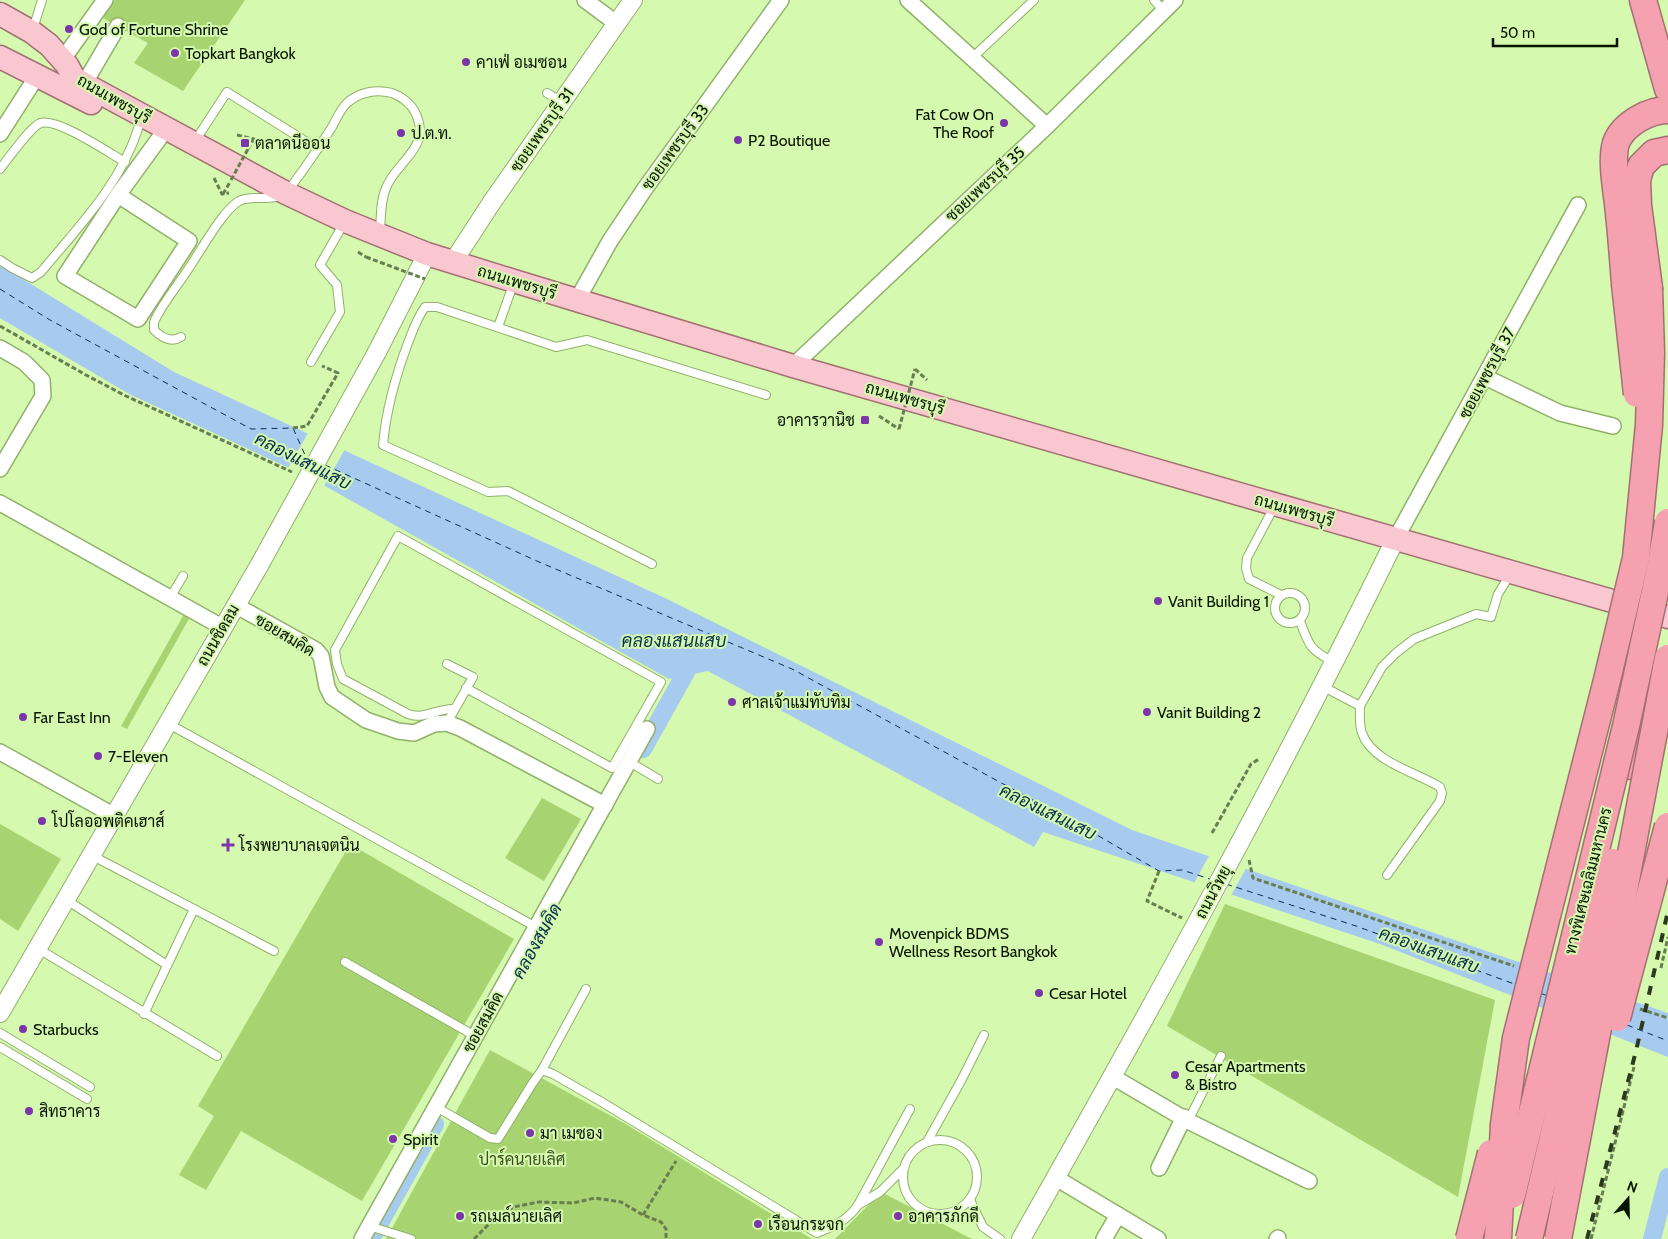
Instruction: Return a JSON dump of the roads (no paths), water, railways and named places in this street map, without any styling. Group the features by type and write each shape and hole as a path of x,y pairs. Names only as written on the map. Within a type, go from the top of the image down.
{"highway":[{"path":"1644,0 1668,90"},
{"path":"1607,680 1640,422 1614,167 1616,143 1628,126 1641,117 1659,110 1668,110"},
{"path":"1498,1239 1504,1124 1516,1038 1636,558 1649,425 1652,353 1649,288 1638,205 1637,180 1641,166 1654,153 1668,150"},
{"name":"ทางพิเศษเฉลิมมหานคร","path":"1502,1239 1626,726 1661,564 1668,522"},
{"path":"1469,1239 1638,609"},
{"name":"ทางพิเศษเฉลิมมหานคร","path":"1529,1239 1552,1142 1648,695 1668,648"},
{"path":"1560,1239 1668,658"},
{"path":"1560,1239 1668,826"}],"main road":[{"name":"ถนนเพชรบุรี","path":"0,14 32,32 49,45 63,59 74,78 156,127 194,144 286,193 345,221 427,254 793,366 1668,617"},
{"name":"ถนนเพชรบุรี","path":"0,57 112,114 156,127"}],"street":[{"path":"63,59 105,0"},
{"path":"585,0 616,23"},
{"name":"ซอยเพชรบุรี 31","path":"453,262 492,202 554,98 633,0"},
{"name":"ซอยเพชรบุรี 33","path":"577,300 610,241 644,190 781,0"},
{"path":"909,0 1047,126"},
{"name":"ซอยเพชรบุรี 35","path":"793,366 1047,126 1159,6 1175,0"},
{"path":"84,84 118,26"},
{"path":"0,134 37,76"},
{"path":"118,195 189,241 138,318 65,276 118,195 156,127"},
{"name":"ซอยเพชรบุรี 37","path":"1395,540 1578,205"},
{"name":"ถนนชิดลม","path":"0,1013 260,564 377,352 427,254"},
{"path":"0,348 24,362 42,380 43,396 0,469"},
{"path":"1485,377 1560,413 1613,426"},
{"path":"0,503 222,628"},
{"name":"ถนนวิทยุ","path":"1022,1239 1199,919 1242,850 1395,540"},
{"name":"ซอยสมคิด","path":"235,605 316,650 321,656 327,687 332,697 366,720 414,733 434,724 447,723"},
{"path":"447,723 460,728 604,805"},
{"name":"ซอยสมคิด","path":"366,1233 647,729"},
{"path":"0,752 113,815"},
{"path":"1113,1077 1186,1119 1309,1181"},
{"path":"1159,1168 1186,1119"},
{"path":"1056,1178 1158,1239"},
{"path":"1104,1239 1118,1215"}],"lane":[{"path":"32,32 42,0"},
{"path":"972,58 1034,0"},
{"path":"181,337 170,340 160,336 154,330 154,322 221,219 235,204 242,200 254,197 276,197 286,193 318,149 346,104 359,96 376,91 396,95 408,103 415,112 419,136 416,147 386,187 380,236"},
{"path":"194,144 227,92 318,149"},
{"path":"0,169 33,129 40,123 47,122 62,126 125,162"},
{"path":"0,260 32,278 41,272 98,203 118,176 125,162 156,127"},
{"path":"311,362 340,312 337,285 320,265 345,221"},
{"path":"498,327 514,281"},
{"path":"652,564 508,491 488,492 383,445 388,406 401,361 419,316 425,307 437,307 556,347 587,340 766,395"},
{"path":"1275,505 1247,558 1246,568 1249,579 1281,596"},
{"path":"454,709 439,710 425,715 414,716 408,714 344,679 337,664 334,650 398,536 661,682 612,768 466,688"},
{"path":"1387,875 1440,801 1442,793 1440,787 1378,756 1368,745 1361,732 1360,706 1382,667 1414,639 1476,614 1491,617 1498,594 1511,573"},
{"path":"170,598 183,576"},
{"path":"1286,593 1298,594 1306,604 1304,616 1300,621 1290,623 1280,619 1275,610 1277,599 1286,593"},
{"path":"1300,621 1312,649 1335,663"},
{"path":"447,664 473,677 447,723"},
{"path":"1322,686 1360,706"},
{"path":"167,723 536,928"},
{"path":"628,761 658,779"},
{"path":"91,855 274,951"},
{"path":"65,899 167,965"},
{"path":"144,1014 194,909"},
{"path":"37,948 144,1014 217,1056"},
{"path":"345,962 475,1036"},
{"path":"436,1107 490,1138 498,1139 542,1070 586,989"},
{"path":"0,1033 90,1087"},
{"path":"926,1142 962,1079 984,1035"},
{"path":"0,1047 87,1099"},
{"path":"1186,1119 1221,1056"},
{"path":"542,1070 553,1074 817,1233 835,1226 851,1216 910,1109"},
{"path":"858,1205 880,1192 903,1169 909,1155 926,1142 944,1140 956,1144 967,1152 974,1162 977,1175 976,1188 970,1200 962,1208 951,1213 939,1215 928,1213 917,1207 909,1199 904,1188 903,1169"},
{"path":"970,1200 983,1227 1000,1239"},
{"path":"366,1233 390,1233 411,1239"}],"water":[{"name":"คลองแสนแสบ","path":"0,265 174,372 667,599 1132,830 1668,1013 1668,1057 1380,944 1043,832 1034,847 708,671 669,679 309,477 129,394 0,318"}],"waterway":[{"name":"คลองสมคิด","path":"643,749 695,656"},
{"name":"คลองสมคิด","path":"371,1239 435,1124"},
{"path":"1652,1239 1668,1177"}],"railway":[{"path":"1587,1239 1636,1051 1668,911"}],"place":[{"name":"God of Fortune Shrine","path":"69,29"},
{"name":"Topkart Bangkok","path":"175,53"},
{"name":"คาเฟ่ อเมซอน","path":"466,62"},
{"name":"Fat Cow On The Roof","path":"1004,123"},
{"name":"ป.ต.ท.","path":"401,133"},
{"name":"P2 Boutique","path":"738,140"},
{"name":"ตลาดนีออน","path":"245,143"},
{"name":"อาคารวานิช","path":"865,420"},
{"name":"Vanit Building 1","path":"1158,601"},
{"name":"ศาลเจ้าแม่ทับทิม","path":"732,702"},
{"name":"Vanit Building 2","path":"1147,712"},
{"name":"Far East Inn","path":"23,717"},
{"name":"7-Eleven","path":"98,756"},
{"name":"โปโลออพติคเฮาส์","path":"42,821"},
{"name":"โรงพยาบาลเจตนิน","path":"228,845"},
{"name":"Movenpick BDMS Wellness Resort Bangkok","path":"879,942"},
{"name":"Cesar Hotel","path":"1039,993"},
{"name":"Starbucks","path":"23,1029"},
{"name":"Cesar Apartments & Bistro","path":"1175,1075"},
{"name":"สิทธาคาร","path":"29,1111"},
{"name":"มา เมซอง","path":"530,1133"},
{"name":"Spirit","path":"393,1139"},
{"name":"รถเมล์นายเลิศ","path":"460,1216"},
{"name":"อาคารภักดี","path":"898,1216"},
{"name":"เรือนกระจก","path":"758,1224"}],"park label":[{"name":"ปาร์คนายเลิศ","path":"522,1159"}]}
